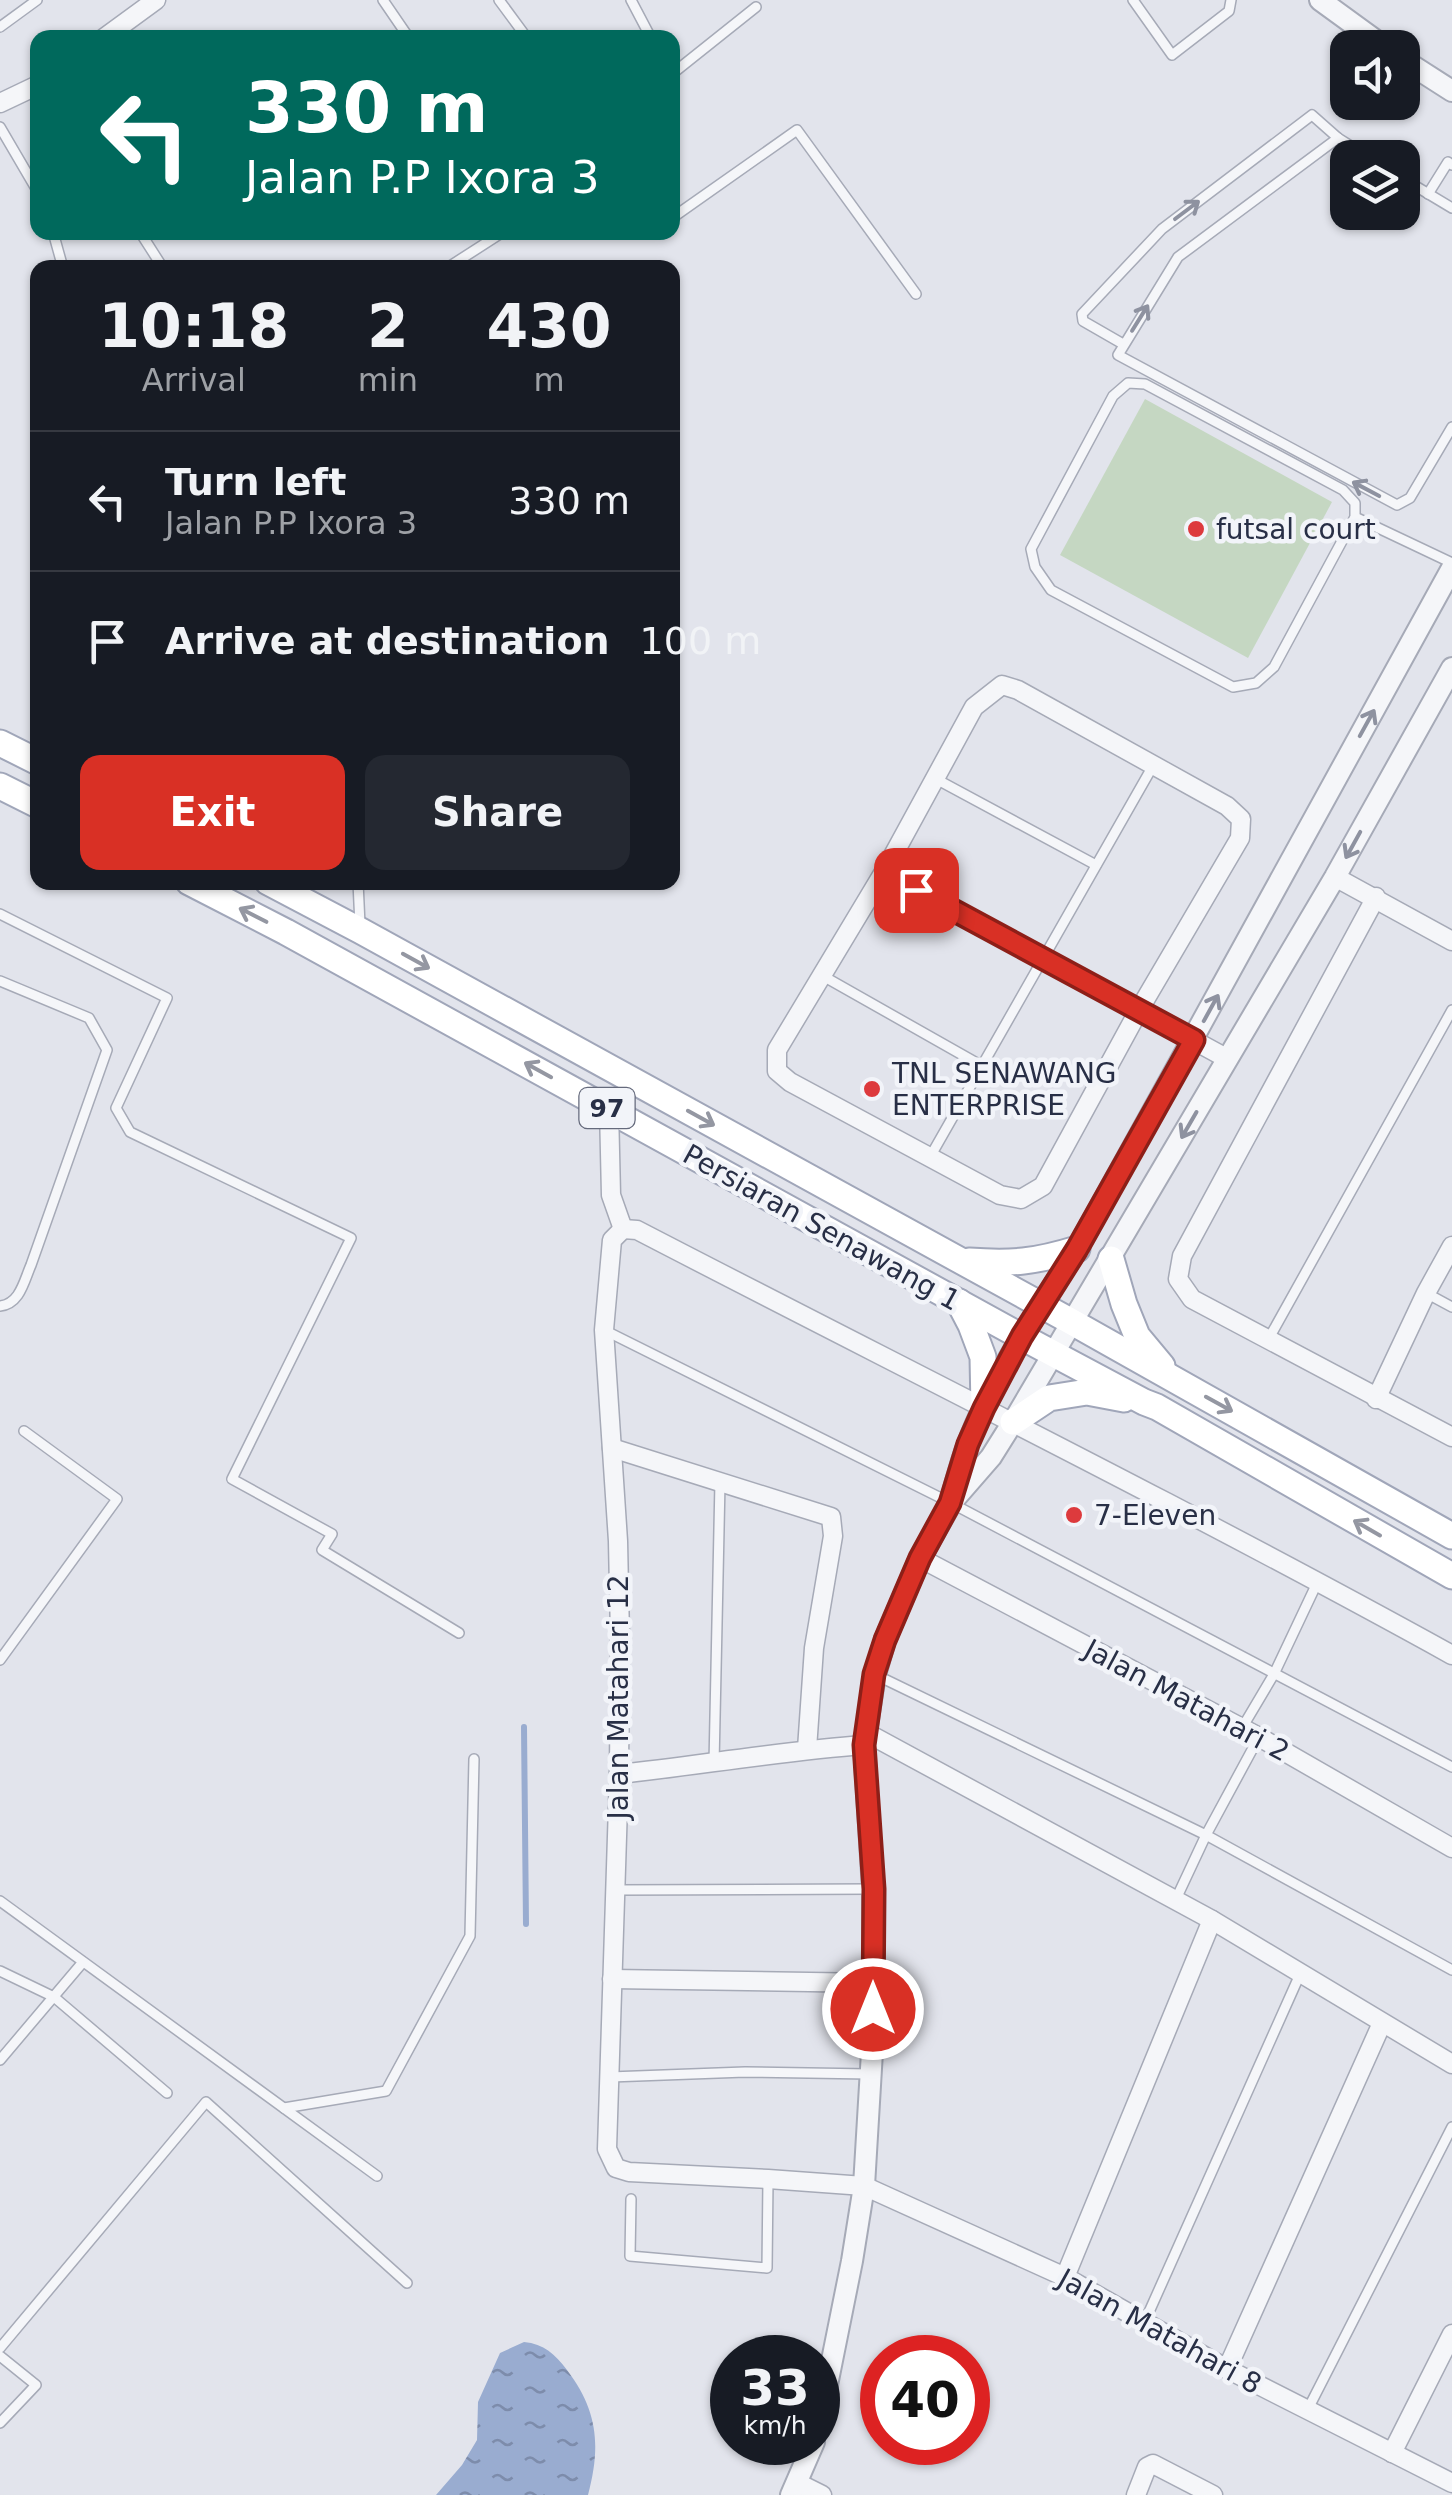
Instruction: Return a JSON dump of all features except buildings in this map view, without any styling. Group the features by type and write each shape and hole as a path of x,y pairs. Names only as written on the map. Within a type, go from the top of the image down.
{"main road":[{"path":"0,743 30,758"},
{"path":"0,786 30,801"},
{"name":"Persiaran Senawang 1","path":"205,890 1157,1407 1452,1576"},
{"name":"Persiaran Senawang 1","path":"283,890 1072,1322 1452,1536"},
{"path":"959,1260 1012,1264 1077,1249"},
{"path":"1111,1259 1137,1336 1170,1377"},
{"path":"959,1302 983,1357 984,1408"},
{"path":"1014,1422 1049,1398 1087,1392 1144,1402"}],"street":[{"path":"115,30 156,0"},
{"path":"1320,0 1361,30"},
{"path":"1420,71 1452,91"},
{"path":"0,103 30,89"},
{"path":"837,2335 864,2186 873,2035 874,1889 865,1739 874,1674 885,1640 920,1558 950,1503 984,1408 1022,1336 1077,1249 1194,1040 1452,566"},
{"path":"950,1503 991,1458 1014,1422 1335,877 1452,668"},
{"path":"1002,685 1154,764 1227,806 1242,819 1240,838 1139,1010 1043,1186 1021,1199 1000,1195 777,1072 777,1050 884,872 974,708 1002,685"},
{"path":"884,872 1228,1058"},
{"path":"1335,877 1452,941"},
{"path":"1376,897 1182,1256 1178,1279 1192,1299 1452,1437"},
{"path":"609,1109 612,1196 623,1229 637,1230 1014,1422 1452,1655"},
{"name":"Jalan Matahari 12","path":"623,1229 612,1240 604,1330 618,1542 619,1774 608,2149 616,2168 629,2172 768,2179"},
{"path":"1376,1398 1452,1246"},
{"path":"612,1448 831,1517 834,1536 814,1648 808,1750"},
{"name":"Jalan Matahari 2","path":"920,1558 1250,1732 1452,1848"},
{"path":"619,1774 714,1764 865,1739 1212,1920 1451,2061"},
{"path":"1065,2277 1212,1920"},
{"path":"612,1979 872,1983"},
{"path":"1226,2369 1382,2023"},
{"path":"768,2179 864,2186"},
{"name":"Jalan Matahari 8","path":"864,2186 1065,2277 1226,2369 1452,2483"},
{"path":"1392,2453 1452,2334"},
{"path":"1136,2495 1153,2464 1212,2495"},
{"path":"804,2465 794,2489 822,2495"}],"lane":[{"path":"0,26 37,0"},
{"path":"383,0 404,30"},
{"path":"499,0 521,30"},
{"path":"620,0 631,1 647,30"},
{"path":"1132,0 1172,55 1228,11 1231,0"},
{"path":"680,68 756,7"},
{"path":"1123,344 1083,321 1082,314 1162,228 1312,115 1341,140"},
{"path":"0,127 30,178"},
{"path":"680,212 798,130 916,294"},
{"path":"1338,138 1178,257 1118,352 1120,357 1396,506 1410,498 1452,427"},
{"path":"1428,194 1448,162 1452,164"},
{"path":"1420,189 1452,208"},
{"path":"460,260 491,240"},
{"path":"1128,383 1145,384 1343,490 1356,504 1355,517 1274,667 1256,682 1233,686 1051,590 1035,566 1031,549 1113,396 1128,383"},
{"path":"1355,517 1452,566"},
{"path":"930,1157 1154,764"},
{"path":"936,779 1096,865"},
{"path":"358,890 361,931"},
{"path":"0,914 167,998 116,1108 130,1132 351,1238 232,1479 332,1534 322,1550 459,1633"},
{"path":"822,975 982,1066"},
{"path":"0,981 89,1018 107,1050 24,1282 17,1298 0,1306"},
{"path":"1268,1340 1452,1010"},
{"path":"1426,1294 1452,1308"},
{"path":"604,1330 950,1503 1452,1767"},
{"path":"0,1660 117,1499 24,1431"},
{"path":"714,1764 720,1482"},
{"path":"1175,1900 1318,1581"},
{"path":"874,1674 1206,1835 1452,1970"},
{"path":"284,2108 386,2091 470,1936 474,1759"},
{"path":"616,1890 874,1889"},
{"path":"0,1901 377,2176"},
{"path":"0,2060 84,1962"},
{"path":"0,1971 54,1996 166,2093"},
{"path":"1144,2324 1301,1972"},
{"path":"610,2077 745,2072 870,2074"},
{"path":"0,2348 206,2102 407,2283"},
{"path":"1306,2411 1452,2127"},
{"path":"630,2199 630,2256 767,2268 768,2179"},
{"path":"0,2356 36,2385 0,2423"}],"green space":[{"name":"futsal court","path":"1145,399 1332,502 1248,658 1060,555"}],"water":[{"path":"524,2342 553,2355 585,2400 595,2445 588,2495 436,2495 477,2440 478,2402 500,2353"}],"waterway":[{"path":"524,1727 526,1924"}],"place":[{"name":"futsal court","path":"1196,529"},
{"name":"TNL SENAWANG ENTERPRISE","path":"872,1089"},
{"name":"7-Eleven","path":"1074,1515"}],"route":[{"path":"873,2009 874,1889 864,1745 874,1674 885,1640 920,1558 950,1503 984,1408 1194,1040 916,890"}]}
